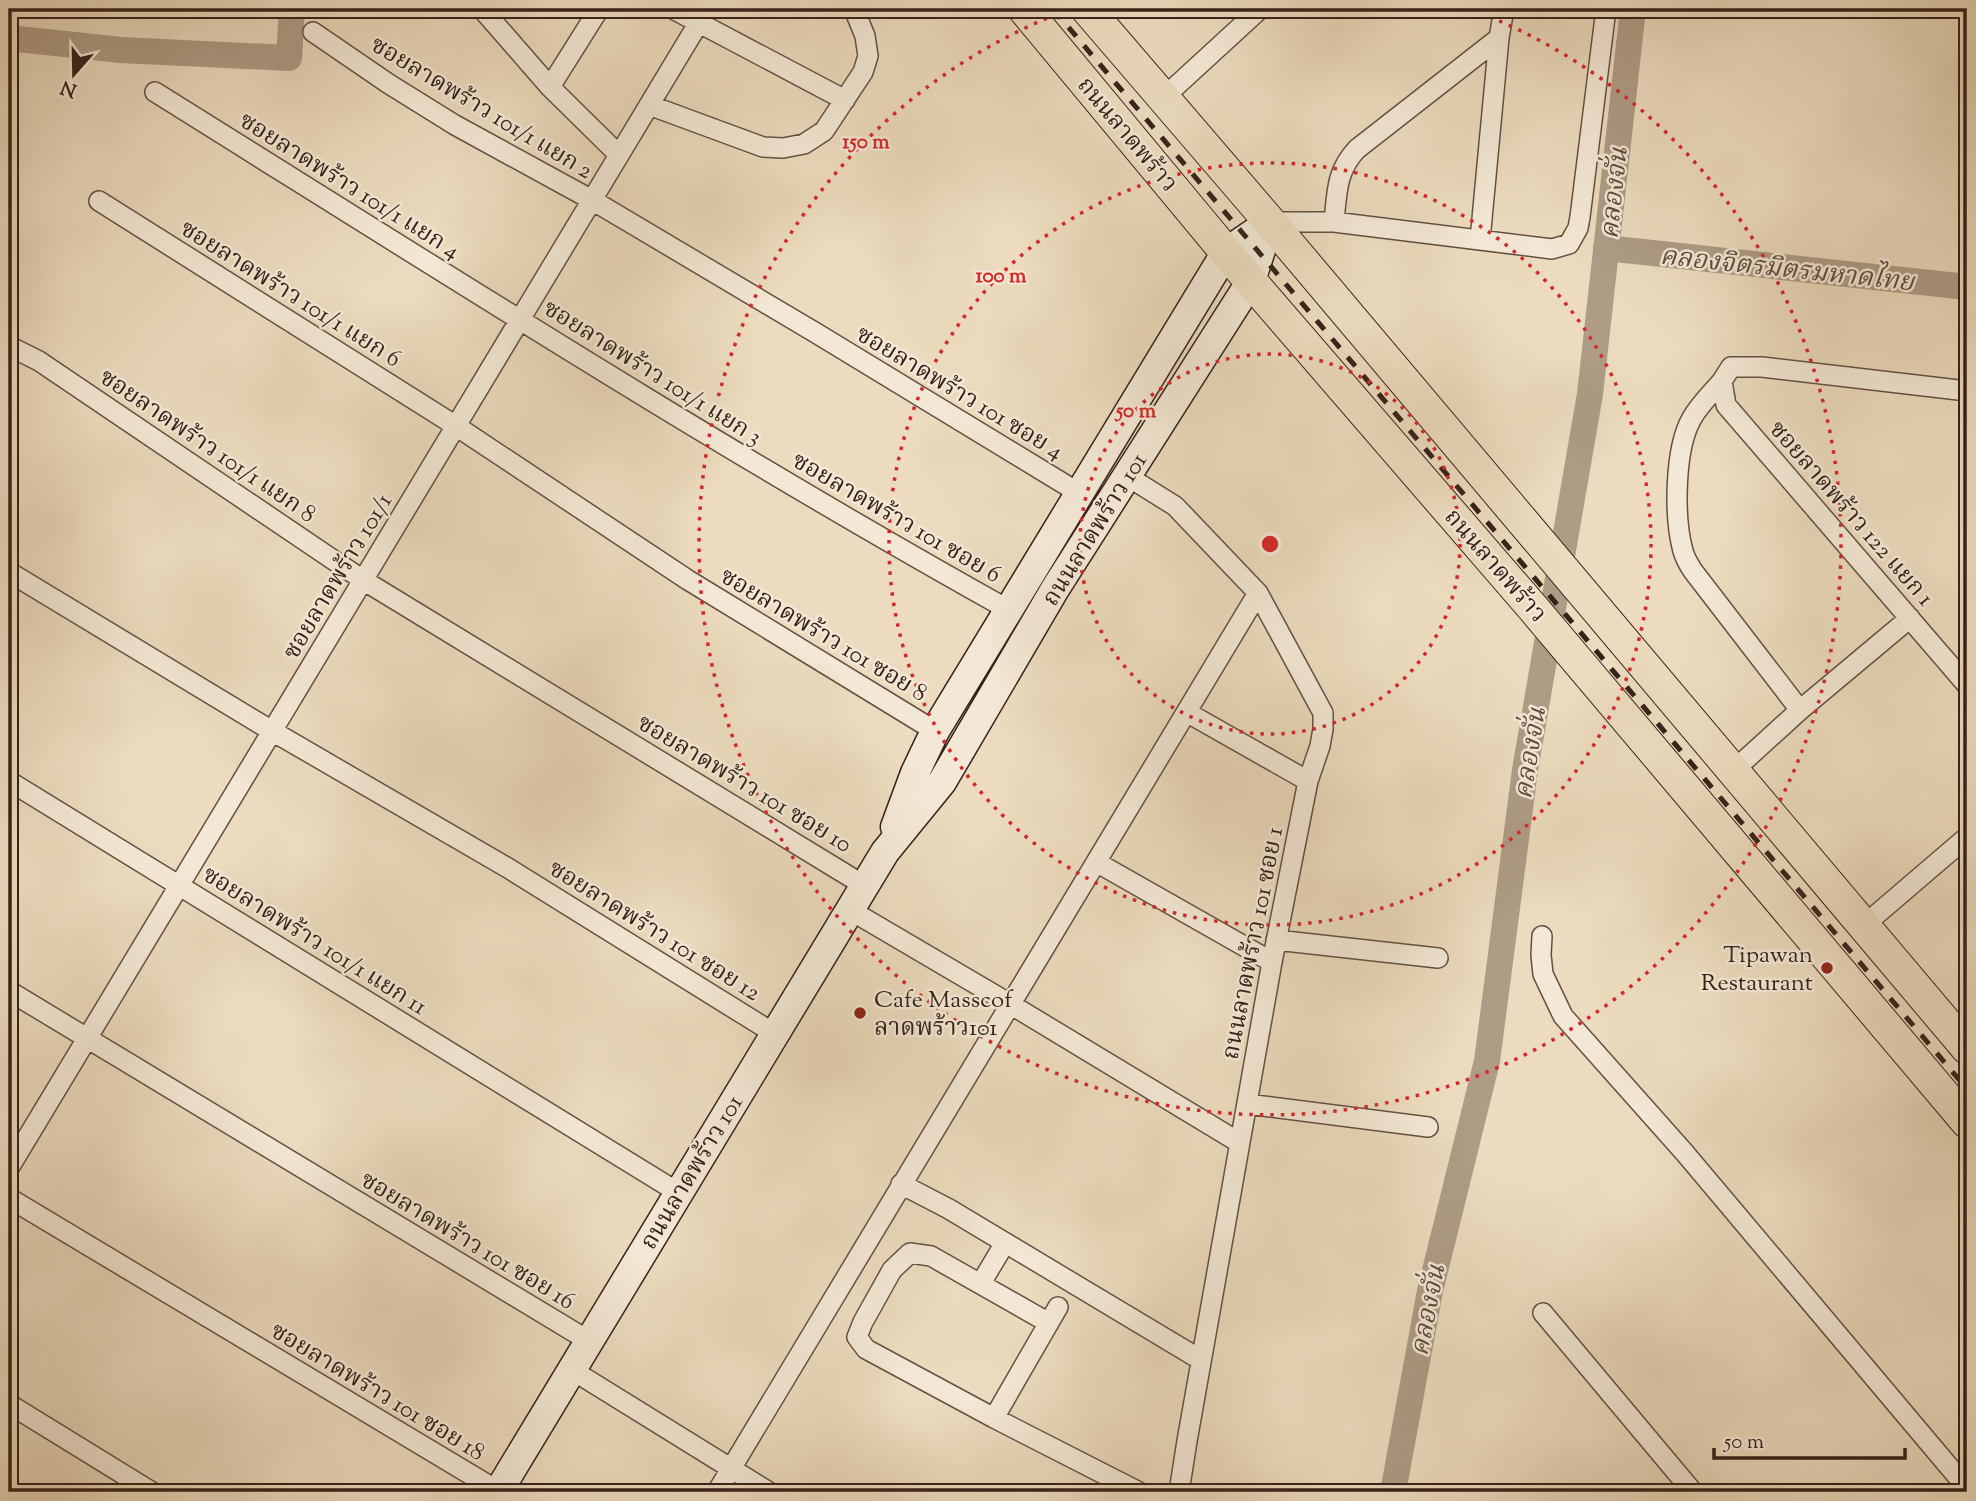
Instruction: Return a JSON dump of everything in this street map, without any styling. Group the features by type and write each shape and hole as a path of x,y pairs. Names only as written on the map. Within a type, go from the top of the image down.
{"main road":[{"name":"ถนนลาดพร้าว","path":"1024,9 1227,253 1562,642 1967,1122"},
{"name":"ถนนลาดพร้าว","path":"1087,9 1967,1048"}],"street":[{"path":"482,9 550,86 619,155"},
{"path":"550,86 599,9"},
{"path":"673,9 703,16 845,100"},
{"path":"649,105 763,147 783,148 804,144 824,131 863,72 869,56 865,36 852,9"},
{"path":"1163,98 1260,9"},
{"path":"1480,240 1504,9"},
{"path":"1270,222 1334,222 1552,249 1569,244 1578,228 1606,9"},
{"name":"ซอยลาดพร้าว 101/1","path":"9,1168 703,16"},
{"name":"ซอยลาดพร้าว 101/1 แยก 2","path":"313,32 455,125 592,200 816,333"},
{"path":"1334,222 1338,184 1347,159 1499,38"},
{"name":"ซอยลาดพร้าว 101/1 แยก 4","path":"155,92 520,320"},
{"name":"ซอยลาดพร้าว 101/1 แยก 6","path":"99,201 456,426 688,580"},
{"name":"ถนนลาดพร้าว 101","path":"885,852 915,773 935,731 1079,493 1227,253 1270,222"},
{"name":"ถนนลาดพร้าว 101","path":"498,1492 885,852 942,782 1055,589 1251,281 1270,222"},
{"name":"ซอยลาดพร้าว 101/1 แยก 3","path":"520,320 760,467"},
{"name":"ซอยลาดพร้าว 101 ซอย 4","path":"816,333 1079,493"},
{"name":"ซอยลาดพร้าว 101/1 แยก 8","path":"17,349 363,580 599,723"},
{"path":"1800,710 1693,571 1684,553 1678,523 1678,474 1690,420 1723,381 1731,367 1762,367 1967,391"},
{"name":"ซอยลาดพร้าว 122 แยก 1","path":"1723,381 1726,405 1967,685"},
{"name":"ซอยลาดพร้าว 101 ซอย 6","path":"760,467 1009,610"},
{"name":"ถนนลาดพร้าว 101 ซอย 1","path":"1127,476 1175,506 1258,593 1323,713 1320,746 1308,781 1276,940 1180,1492"},
{"name":"ซอยลาดพร้าว 101 ซอย 12","path":"9,572 272,731 508,868 775,1034"},
{"name":"ซอยลาดพร้าว 101 ซอย 8","path":"688,580 935,731"},
{"path":"717,1492 1258,593"},
{"path":"1733,771 1800,710 1910,618"},
{"path":"1188,713 1308,781"},
{"name":"ซอยลาดพร้าว 101 ซอย 10","path":"599,723 865,886"},
{"name":"ซอยลาดพร้าว 101/1 แยก 11","path":"9,781 679,1193"},
{"path":"1864,926 1967,837"},
{"path":"1096,862 1272,962"},
{"path":"850,910 1240,1143"},
{"path":"1542,936 1544,974 1563,1016 1684,1152 1967,1488"},
{"path":"1276,940 1438,958"},
{"name":"ซอยลาดพร้าว 101 ซอย 16","path":"9,991 589,1341"},
{"path":"1247,1104 1428,1127"},
{"path":"901,1184 949,1209 1201,1360"},
{"name":"ซอยลาดพร้าว 101 ซอย 18","path":"9,1198 498,1492"},
{"path":"981,1283 1005,1243"},
{"path":"994,1418 1054,1315 981,1283 931,1255 910,1253 892,1270 863,1322 857,1337 866,1349 994,1418 1139,1492"},
{"path":"1543,1313 1693,1492"},
{"path":"572,1370 769,1492"},
{"path":"9,1404 152,1492"}],"waterway":[{"path":"9,38 121,50 289,58 292,9"},
{"name":"คลองจั่น","path":"1393,1492 1430,1291 1487,1061 1525,770 1590,394 1633,9"},
{"name":"คลองจิตรมิตรมหาดไทย","path":"1606,248 1967,287"}],"railway":[{"path":"1053,9 1967,1089"}],"place":[{"name":"Tipawan Restaurant","path":"1827,968"},
{"name":"Cafe Masscof ลาดพร้าว101","path":"860,1013"}]}
